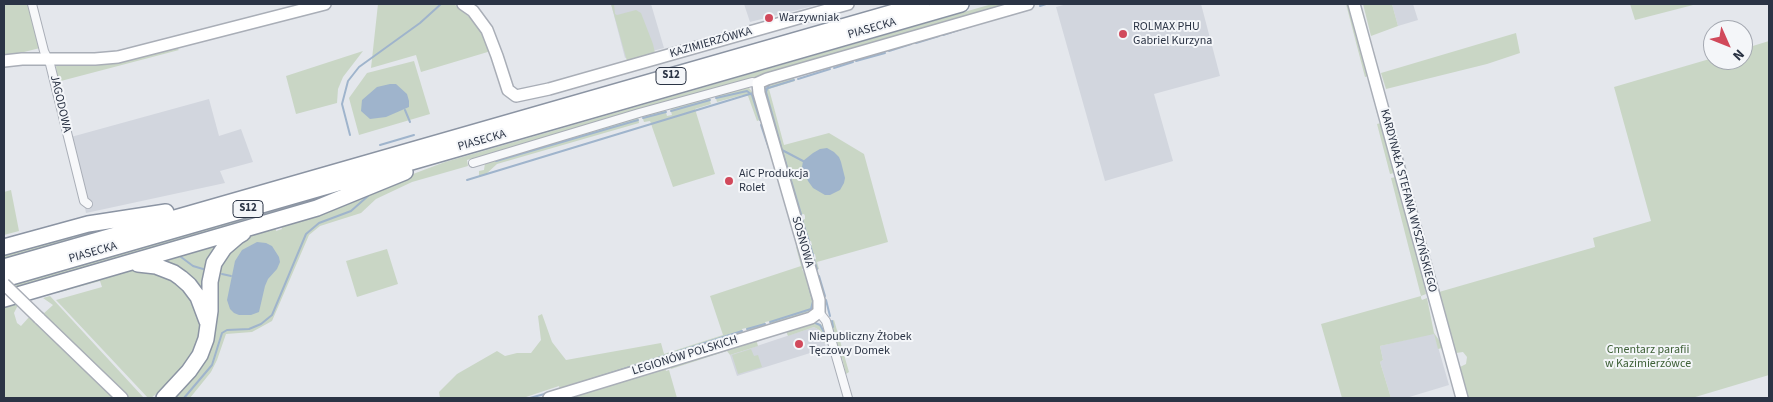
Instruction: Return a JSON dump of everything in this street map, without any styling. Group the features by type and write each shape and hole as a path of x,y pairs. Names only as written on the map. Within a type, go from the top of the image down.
{"highway":[{"name":"PIASECKA","path":"4,267 922,4"},
{"name":"PIASECKA","path":"4,279 961,4"},
{"path":"4,299 330,203 492,138"},
{"path":"4,247 88,224 220,205"},
{"path":"163,397 184,377 197,360 206,339 210,311 210,282 218,256 238,236 272,221"},
{"path":"120,266 144,264 156,266 174,273 194,291 207,322"}],"street":[{"name":"JAGODOWA","path":"32,4 84,201 88,204"},
{"path":"4,61 118,57 325,4"},
{"name":"KAZIMIERZÓWKA","path":"463,4 472,11 487,30 508,90 516,96 549,89 848,4"},
{"path":"473,163 639,113 752,82 758,83 768,78 1028,4"},
{"name":"KARDYNAŁA STEFANA WYSZYŃSKIEGO","path":"1354,4 1454,386 1462,398"},
{"name":"SOSNOWA","path":"758,83 759,93 819,300 819,312 826,321 848,398"},
{"path":"4,284 122,398"},
{"name":"LEGIONÓW POLSKICH","path":"549,398 811,318 819,312"}],"shaded area":[{"path":"611,4 651,4 664,48 625,58"},
{"path":"744,4 821,4 750,22"},
{"path":"1067,4 1201,4 1220,76 1154,94 1173,161 1105,181 1056,7"},
{"path":"1392,4 1413,4 1418,20 1398,26"},
{"path":"209,99 219,136 241,129 253,162 220,171 225,183 86,213 71,137"},
{"path":"814,327 821,331 826,348 737,376 730,355"},
{"path":"1434,333 1449,385 1406,398 1391,398 1380,362 1383,360 1380,346"}],"green space":[{"path":"4,4 29,4 40,48 4,57"},
{"path":"378,4 454,4 477,24 486,37 491,51 421,72 416,55 371,68"},
{"path":"611,4 614,4 615,14 617,15 636,10 641,13 655,53 628,63"},
{"path":"992,4 1011,4 467,160 468,166 412,182 376,199 361,213 320,226 309,235 272,321 252,332 226,334 211,372 190,398 172,398 191,378 215,281 225,256 246,237 275,226 276,231 282,229 280,224 445,162"},
{"path":"1346,4 1348,4 1368,76 1365,77"},
{"path":"1363,4 1392,4 1398,26 1371,36"},
{"path":"1630,4 1697,4 1635,20"},
{"path":"1516,33 1520,53 1487,64 1386,89 1381,73"},
{"name":"Cmentarz parafii w Kazimierzówce","path":"1769,41 1769,375 1692,398 1468,398 1460,367 1466,364 1467,357 1463,352 1456,353 1439,292 1595,247 1593,238 1651,221 1614,87 1703,61 1703,70 1753,70 1753,46"},
{"path":"176,47 179,50 57,82 56,65 112,63"},
{"path":"363,51 343,77 338,89 337,103 296,114 286,76"},
{"path":"414,61 430,114 359,135 349,98 367,73"},
{"path":"793,75 795,81 769,89 784,145 829,133 864,154 888,242 817,262 819,269 814,270 812,260 816,259 815,254 810,255 807,246 812,245 811,241 806,242 800,221 805,219 805,216 804,214 798,215 763,92 765,85"},
{"path":"749,88 754,94 762,119 757,121 748,96 743,95 717,102 715,95"},
{"path":"709,97 711,104 695,109 715,174 673,187 650,121 644,122 642,116 665,109 667,116 672,115 670,108"},
{"path":"638,117 639,123 497,164 485,175 479,176 479,171 484,170 485,163 488,160"},
{"path":"1381,123 1394,173 1390,174 1377,124"},
{"path":"1396,177 1425,286 1426,294 1421,296 1391,178"},
{"path":"359,183 319,202 20,290 13,283"},
{"path":"11,190 19,231 4,235 4,192"},
{"path":"133,223 4,260 4,252 55,237"},
{"path":"225,239 205,304 155,260"},
{"path":"796,247 800,247 805,267 802,269 804,273 807,272 815,306 813,310 771,326 770,321 765,322 766,327 748,333 746,328 742,329 743,335 665,367 666,371 669,370 677,398 562,398 559,386 523,398 440,398 439,392 457,374 497,351 505,356 517,353 531,353 541,340 538,316 542,314 552,342 566,360 661,343 664,354 723,335 710,296 801,266"},
{"path":"387,249 398,284 357,297 346,261"},
{"path":"146,268 170,275 197,305 201,327 196,350 175,379 151,398 148,398 56,300 102,287 100,281 57,293 54,288 121,270"},
{"path":"50,296 144,398 129,398 42,315 53,305 43,298"},
{"path":"1421,296 1422,300 1427,298 1434,333 1442,348 1438,349 1434,334 1380,346 1383,360 1380,362 1391,398 1342,398 1321,324"},
{"path":"15,302 18,305 14,313 17,323 21,326 30,316 116,398 4,398 4,307"},
{"path":"834,320 849,372 846,374 830,322"},
{"path":"812,321 822,325 827,342 824,343 821,331 814,327 788,336 786,331"},
{"path":"756,339 758,346 730,355 727,351 671,369 670,365"},
{"path":"751,349 754,356 758,355 762,367 738,374 732,355"}],"water":[{"path":"396,84 407,94 409,107 386,117 370,119 361,111 362,100 377,87"},
{"path":"827,148 839,157 845,178 840,190 830,195 825,195 813,188 802,167 803,161 813,153"},
{"path":"257,242 272,246 280,262 265,286 259,312 251,315 239,315 230,309 227,300 235,261 242,250"}],"waterway":[{"path":"350,135 342,104 348,81 359,67 420,23 441,4"},
{"path":"1040,6 1046,4"},
{"path":"943,35 971,26"},
{"path":"916,43 939,36"},
{"path":"889,51 911,44"},
{"path":"856,61 885,53"},
{"path":"834,68 853,62"},
{"path":"798,79 830,69"},
{"path":"786,79 770,84 766,92 782,150 803,161"},
{"path":"765,89 794,80"},
{"path":"716,98 747,91 752,95 760,120"},
{"path":"467,180 753,93"},
{"path":"671,111 710,100"},
{"path":"405,110 410,122"},
{"path":"643,118 666,112"},
{"path":"496,161 638,120"},
{"path":"761,125 769,149"},
{"path":"380,145 414,135"},
{"path":"782,150 801,214"},
{"path":"184,398 212,365 222,333 227,330 249,329 261,324 272,315 306,234 319,223 351,211 368,196"},
{"path":"802,220 809,241"},
{"path":"810,245 813,255"},
{"path":"181,257 193,266 203,269"},
{"path":"814,260 817,269"},
{"path":"222,274 231,276"},
{"path":"819,276 825,296"},
{"path":"770,322 811,309 813,301 809,286"},
{"path":"826,300 830,316"},
{"path":"832,321 833,327"},
{"path":"813,322 820,325 824,332"},
{"path":"747,329 765,324"},
{"path":"583,382 742,331"},
{"path":"530,398 548,393"}],"place":[{"name":"Warzywniak","path":"769,18"},
{"name":"ROLMAX PHU Gabriel Kurzyna","path":"1123,34"},
{"name":"AiC Produkcja Rolet","path":"729,181"},
{"name":"Niepubliczny Żłobek Tęczowy Domek","path":"799,344"}]}
